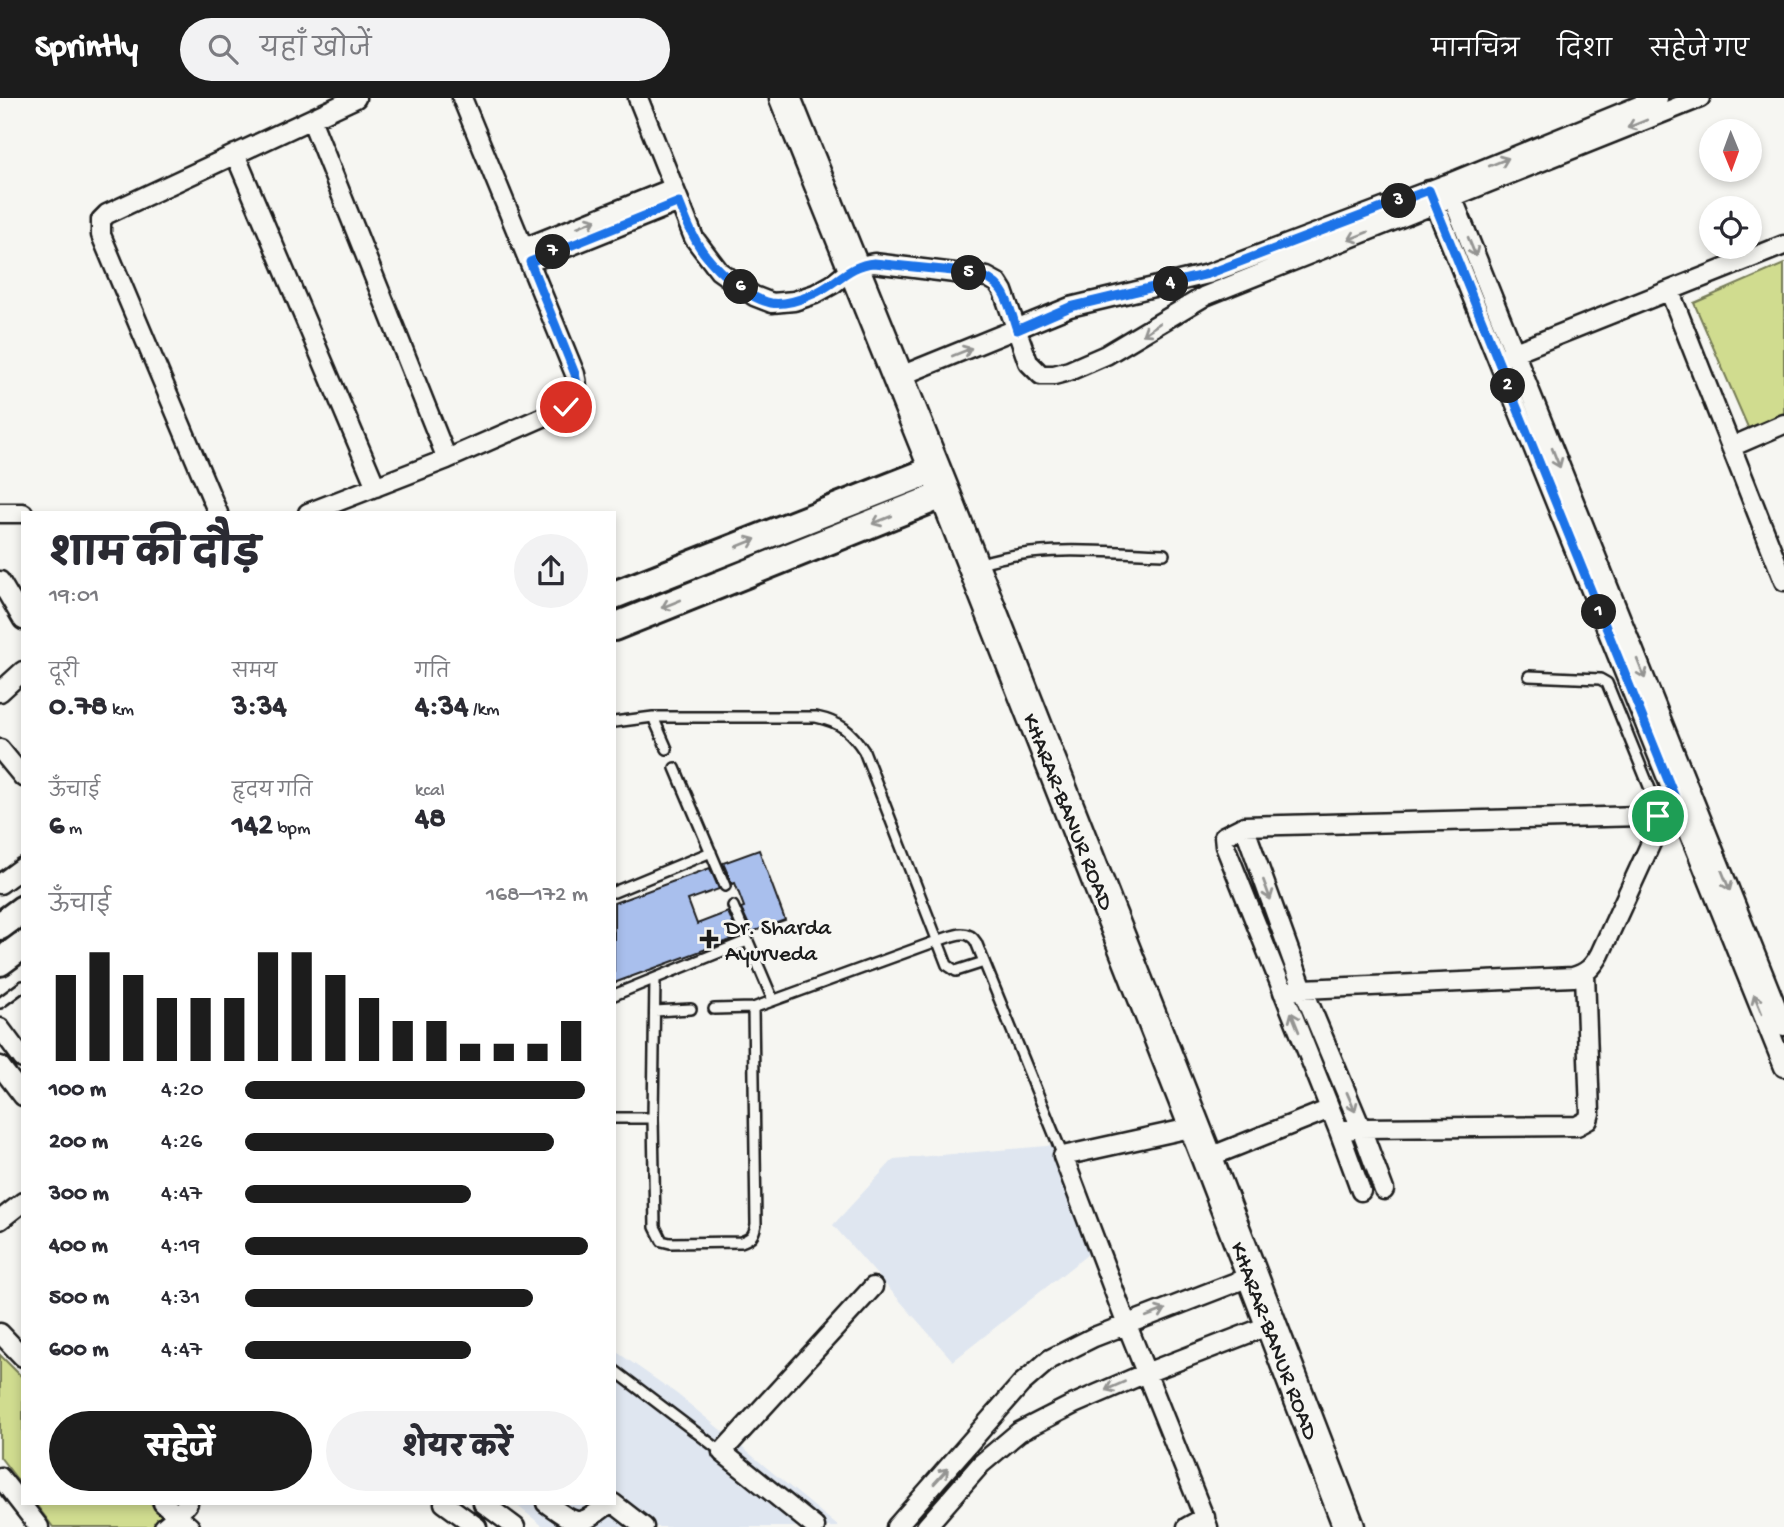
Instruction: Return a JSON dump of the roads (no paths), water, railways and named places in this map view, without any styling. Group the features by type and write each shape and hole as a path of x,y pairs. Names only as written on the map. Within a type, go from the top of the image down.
{"highway":[{"name":"KHARAR-BANUR ROAD","path":"785,98 1195,1127 1349,1527"}],"main road":[{"path":"616,594 940,482"},
{"path":"616,626 940,482"},
{"path":"0,926 21,910"},
{"path":"0,962 21,946"}],"street":[{"path":"217,511 100,227 102,220 107,214 356,98"},
{"path":"313,511 447,459 566,407 575,398 578,387 575,374 462,98"},
{"path":"638,98 694,238 719,271 754,296 772,303 794,301 815,294 854,267 874,263 987,277 998,283 1003,291 1028,362 1033,370 1041,375 1069,371 1106,355 1205,296 1432,197"},
{"path":"1449,191 1658,98"},
{"path":"898,377 1070,307 1208,274 1449,191 1700,98"},
{"path":"311,119 447,459"},
{"path":"235,154 376,487"},
{"path":"1449,191 1505,356 1682,815 1751,966 1784,1026"},
{"path":"527,255 676,195"},
{"path":"1432,197 1505,356 1751,966 1784,1067"},
{"path":"1505,356 1784,245"},
{"path":"1670,292 1784,581"},
{"path":"1731,447 1784,424"},
{"path":"0,513 21,513"},
{"path":"0,581 21,617"},
{"path":"0,692 21,673"},
{"path":"0,749 21,775"},
{"path":"1361,1191 1223,842 1224,836 1244,826 1682,815"},
{"path":"1283,992 1573,977 1585,974 1600,954 1656,832 1658,816"},
{"path":"1244,826 1303,989 1384,1190"},
{"path":"0,884 21,868"},
{"path":"1339,1130 1583,1124 1590,1113 1585,974"},
{"path":"0,1028 21,1056"},
{"path":"0,1066 21,1093"},
{"path":"1207,1158 1330,1109"},
{"path":"1187,1527 1207,1522 1127,1325 1063,1156 1195,1127"},
{"path":"0,1220 21,1204"},
{"path":"895,1527 1033,1371 1073,1347 1252,1276"},
{"path":"816,1527 722,1452 873,1287"},
{"path":"926,1527 981,1464 1019,1432 1074,1404 1146,1373 1270,1325"},
{"path":"0,1333 21,1355"},
{"path":"0,1477 21,1505"},
{"path":"21,1505 38,1527"},
{"path":"165,1505 180,1519"},
{"path":"447,1505 477,1527"},
{"path":"486,1505 515,1527"},
{"path":"549,1505 575,1525 583,1526 609,1505"},
{"path":"614,1505 644,1527"}],"lane":[{"path":"973,566 1012,554 1037,551 1164,554"},
{"path":"1529,676 1600,679 1607,683 1655,801 1658,816"},
{"path":"616,722 653,717 816,717 833,720 845,727 864,751 947,965 951,969 961,970 984,962"},
{"path":"653,717 667,749"},
{"path":"675,768 725,886"},
{"path":"616,891 711,852"},
{"path":"733,906 773,1000"},
{"path":"714,1009 752,1008 937,941 967,933 972,936 984,962 1063,1156"},
{"path":"616,994 747,941"},
{"path":"654,979 655,1227 662,1241 741,1242 750,1239 754,1234 752,1008"},
{"path":"0,1003 21,987"},
{"path":"655,1011 691,1009"},
{"path":"616,1118 653,1118"},
{"path":"616,1372 722,1452"}],"place":[{"name":"Dr. Sharda Ayurveda","path":"709,939"}]}
